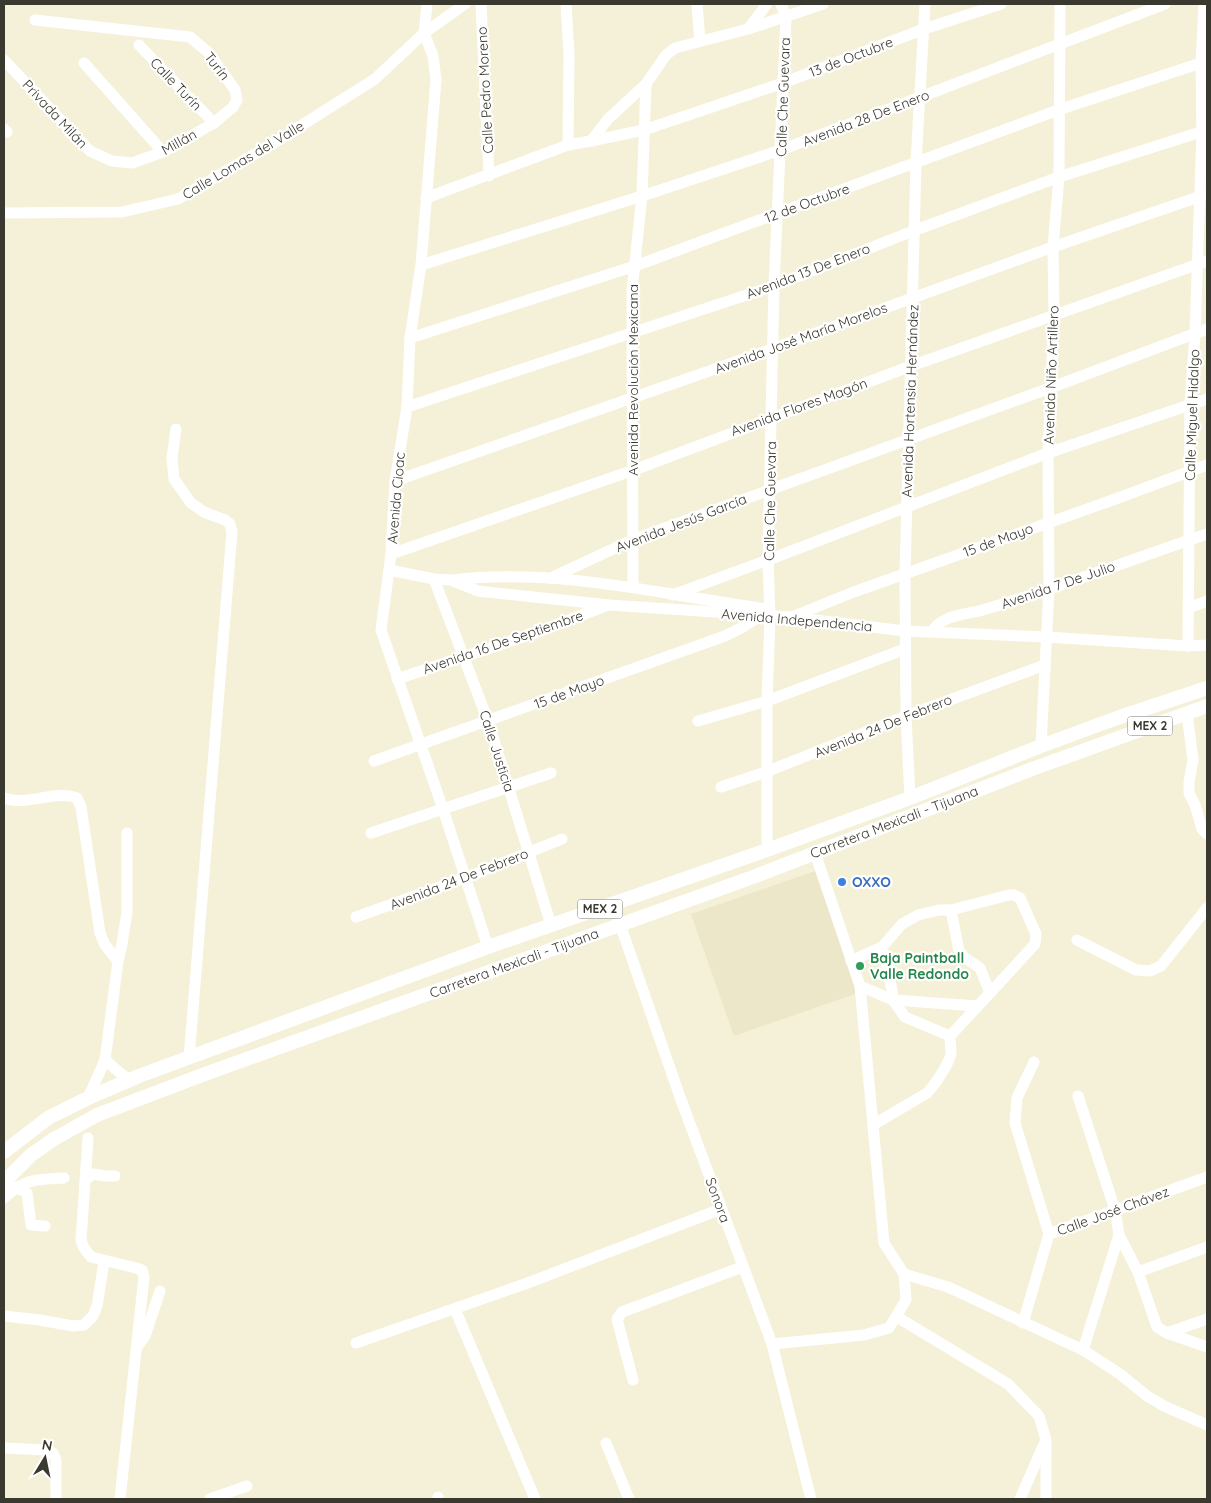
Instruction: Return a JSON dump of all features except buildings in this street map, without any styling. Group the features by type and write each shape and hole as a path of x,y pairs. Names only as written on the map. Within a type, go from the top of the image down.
{"main road":[{"name":"Carretera Mexicali - Tijuana","path":"4,1152 48,1118 132,1079 488,947 910,798 1040,746 1207,688"},
{"name":"Carretera Mexicali - Tijuana","path":"10,1184 31,1155 54,1139 97,1115 566,943 622,925 1032,769 1207,706"}],"street":[{"path":"424,33 427,4"},
{"name":"Calle Lomas del Valle","path":"4,213 122,212 178,199 272,144 375,79 424,33 465,4"},
{"name":"Calle Pedro Moreno","path":"481,4 488,176"},
{"path":"566,4 569,54 568,145"},
{"path":"697,4 700,41"},
{"path":"748,29 768,4"},
{"name":"Calle Che Guevara","path":"767,850 766,701 772,349 786,18 781,4"},
{"path":"426,198 568,145 591,141 619,108 646,84 666,55 675,48 786,18 823,4"},
{"name":"Avenida Hortensia Hernández","path":"910,798 904,631 906,507 918,98 925,4"},
{"name":"13 de Octubre","path":"591,141 644,130 783,83 924,29 1002,4"},
{"name":"Avenida Niño Artillero","path":"1040,746 1049,588 1048,453 1054,315 1053,247 1059,177 1061,110 1060,4"},
{"name":"Avenida 28 De Enero","path":"421,265 642,196 781,150 1165,4"},
{"name":"Calle Miguel Hidalgo","path":"1188,646 1190,404 1202,262 1204,131 1202,62 1204,4"},
{"name":"Turín","path":"36,20 190,37 208,53 235,90 237,100"},
{"name":"Avenida Cioac","path":"424,33 433,56 436,80 421,265 410,338 407,407 395,482 391,554 381,630 488,947"},
{"name":"Calle Turín","path":"139,45 214,123"},
{"name":"Privada Milán","path":"4,60 90,152 112,161"},
{"name":"12 de Octubre","path":"410,338 635,266 1061,110 1202,62"},
{"path":"84,63 163,152"},
{"name":"Avenida Revolución Mexicana","path":"633,587 632,290 642,196 646,84"},
{"name":"Millán","path":"112,161 132,163 163,152 214,123 237,100"},
{"name":"Avenida 13 De Enero","path":"407,407 774,286 913,231 1059,177 1204,131"},
{"name":"Avenida José María Morelos","path":"395,482 772,349 1053,247 1203,196"},
{"name":"Avenida Flores Magón","path":"391,554 634,470 911,366 1202,262"},
{"name":"Avenida Jesús García","path":"551,578 632,540 1207,329"},
{"path":"673,595 1048,453 1207,399"},
{"path":"176,430 172,458 174,479 191,503 204,512 225,520 230,524 232,532 189,1058"},
{"name":"15 de Mayo","path":"790,618 851,593 1207,465"},
{"name":"Avenida 7 De Julio","path":"932,632 935,625 947,619 983,610 1207,534"},
{"name":"Avenida Independencia","path":"389,570 434,579 450,580 478,591 609,605 767,614 904,631 1188,646 1207,645"},
{"path":"450,580 486,576 551,578 633,587 673,595 733,603 767,614"},
{"name":"Calle Justicia","path":"434,579 465,656 488,721 551,925"},
{"path":"1188,608 1207,601"},
{"name":"Avenida 16 De Septiembre","path":"397,679 536,633 609,605"},
{"name":"15 de Mayo","path":"374,761 725,636 767,614"},
{"path":"698,722 766,701 905,649"},
{"name":"Avenida 24 De Febrero","path":"721,787 766,772 906,716 1045,665"},
{"path":"1186,714 1193,760 1189,793 1196,805 1202,829 1207,834"},
{"path":"371,833 551,773"},
{"path":"4,798 19,801 70,795 77,798 81,807 100,933 105,945 118,962"},
{"path":"88,1098 105,1060 118,962 127,912 127,833"},
{"name":"Avenida 24 De Febrero","path":"356,917 465,878 562,839"},
{"path":"772,1344 864,1335 889,1328 906,1300 904,1274 884,1243 860,986 815,853"},
{"path":"852,961 882,947 902,924 918,915 939,910 951,910 1008,895 1020,898 1036,934 1035,944 950,1036 951,1053 949,1059 932,1088 927,1093 873,1125"},
{"name":"Sonora","path":"613,904 622,925 680,1097 772,1344 810,1499"},
{"path":"1077,940 1136,970 1150,971 1161,966 1207,908"},
{"path":"951,910 960,951 964,957 980,968 990,992"},
{"path":"882,947 892,990 892,1000 905,1017 950,1036"},
{"path":"860,986 892,1000 977,1006"},
{"path":"105,1060 125,1077 132,1079"},
{"path":"1034,1062 1017,1098 1015,1123 1049,1234"},
{"path":"1078,1096 1115,1210 1120,1235 1138,1272 1157,1327 1167,1333 1207,1347"},
{"path":"88,1138 81,1240 84,1248 92,1258 142,1270 144,1277 120,1499"},
{"path":"85,1180 92,1174 115,1176"},
{"name":"Calle José Chávez","path":"1023,1323 1049,1234 1207,1177"},
{"path":"10,1184 64,1178"},
{"path":"4,1198 10,1184"},
{"path":"10,1184 27,1193 31,1224 45,1226"},
{"path":"356,1343 455,1309 721,1209"},
{"path":"1083,1350 1120,1235"},
{"path":"1138,1272 1207,1247"},
{"path":"4,1316 73,1326 84,1325 93,1316 97,1306 104,1262"},
{"path":"633,1380 617,1319 619,1315 622,1312 742,1267"},
{"path":"904,1274 948,1287 1083,1350 1120,1374 1147,1396 1164,1406 1207,1425"},
{"path":"136,1348 145,1336 160,1291"},
{"path":"455,1309 535,1499"},
{"path":"897,1316 1008,1384 1040,1416 1046,1440 1046,1499"},
{"path":"1167,1333 1207,1319"},
{"path":"1020,1499 1046,1440"},
{"path":"606,1443 628,1499"},
{"path":"4,1448 46,1450 53,1453 56,1460 56,1499"},
{"path":"210,1499 247,1486"}],"shaded area":[{"path":"815,871 858,993 734,1036 691,914"}],"place":[{"name":"OXXO","path":"842,882"},
{"name":"Baja Paintball Valle Redondo","path":"860,966"}]}
